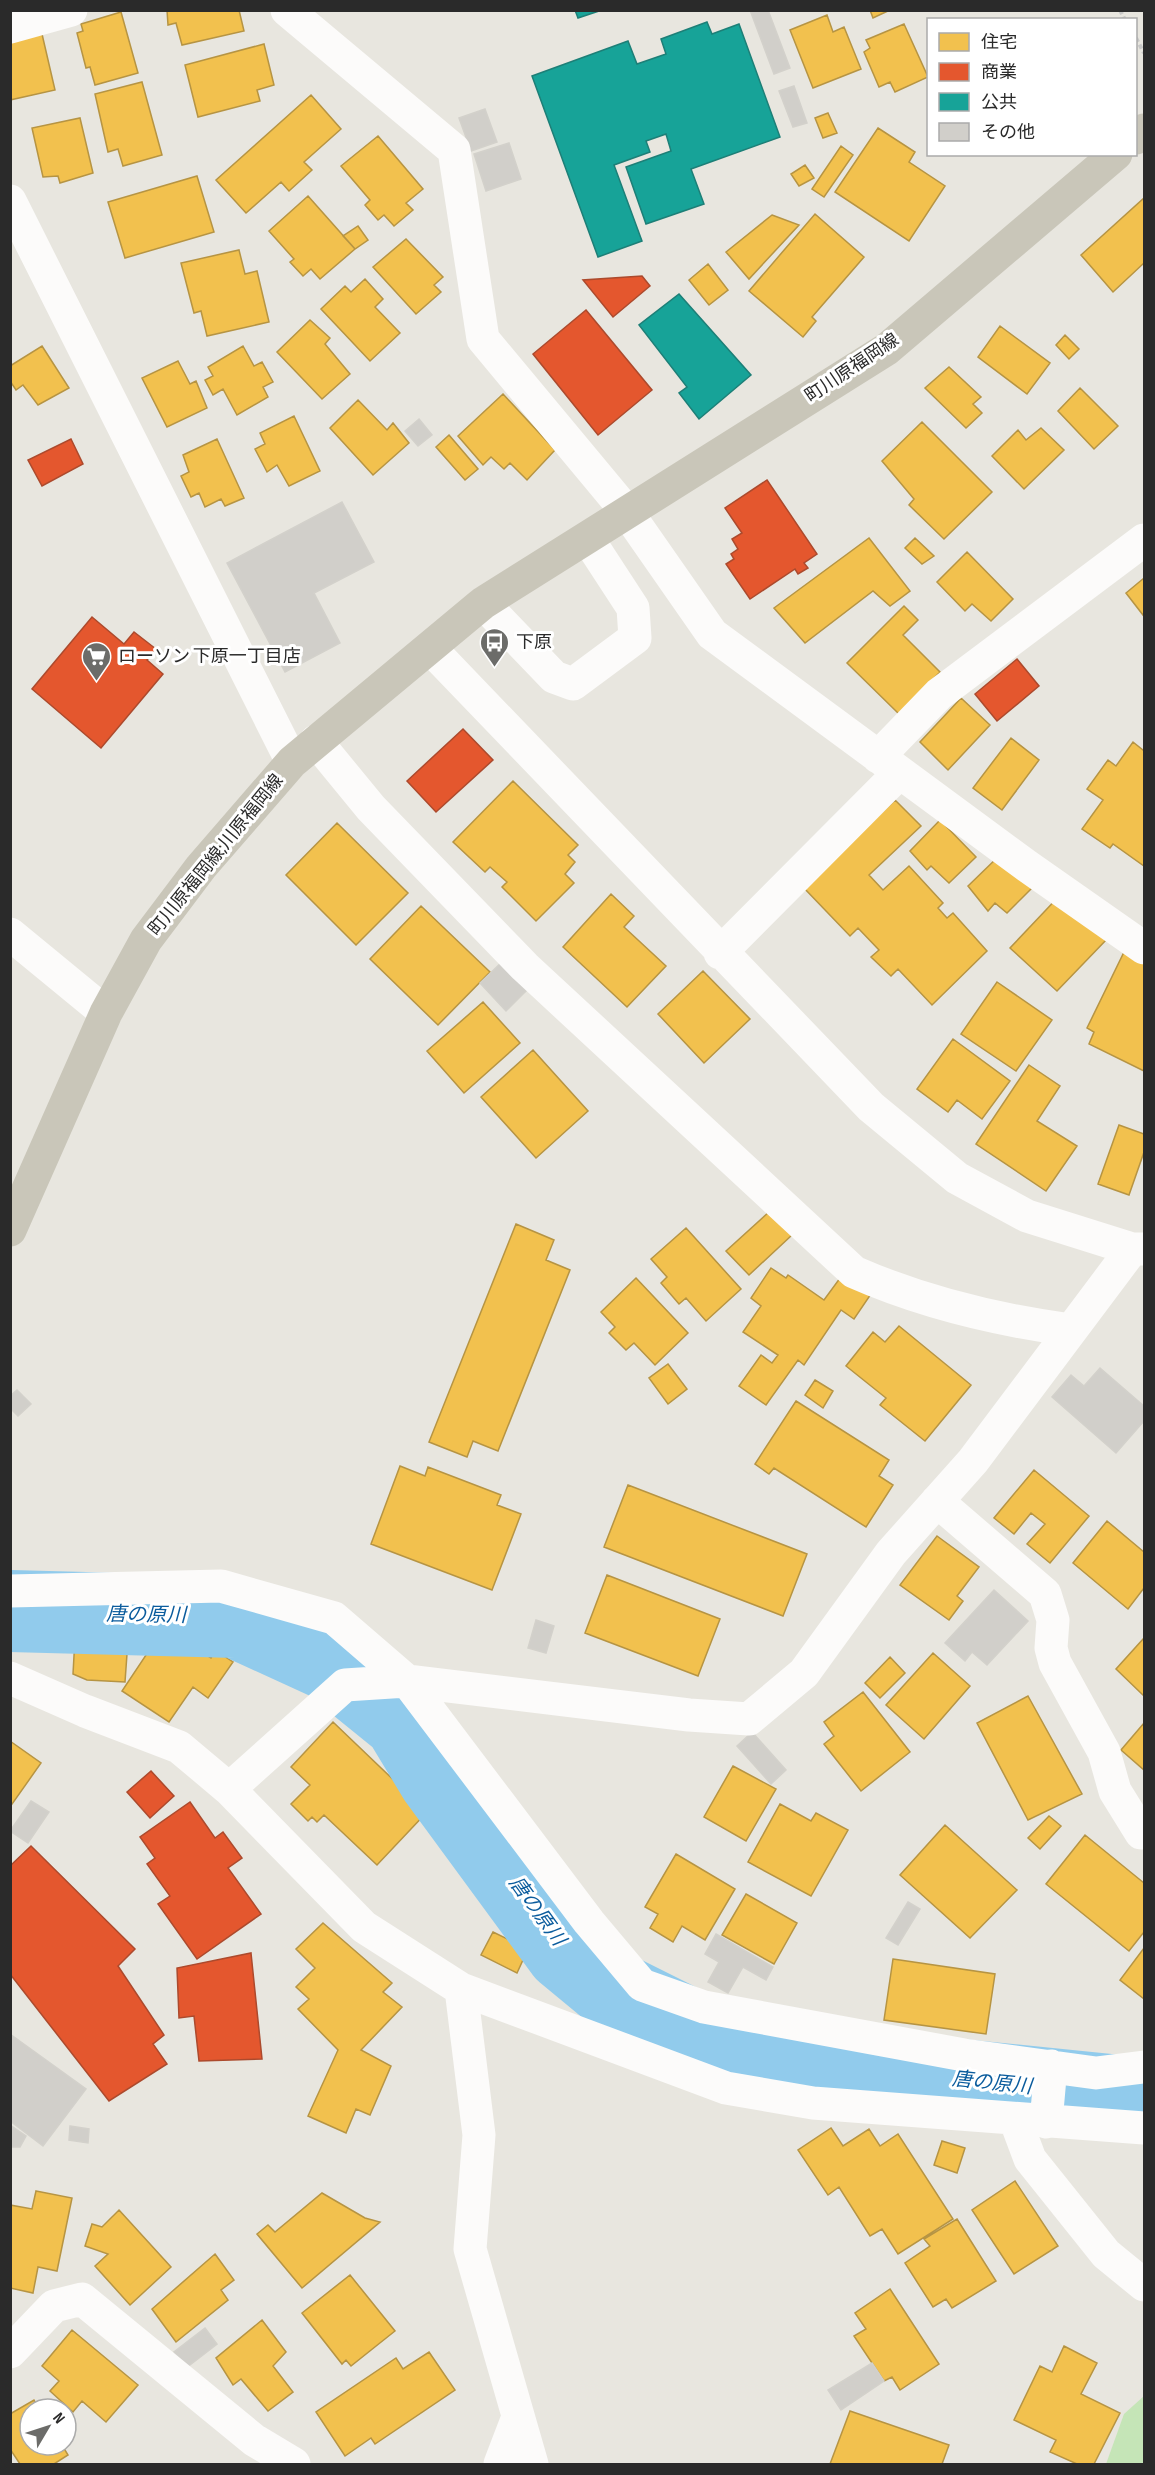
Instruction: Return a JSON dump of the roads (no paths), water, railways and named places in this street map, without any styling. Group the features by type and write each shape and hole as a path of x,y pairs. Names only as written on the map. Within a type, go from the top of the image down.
{"main road":[{"name":"町川原福岡線","path":"627,512 887,349 1114,156"},
{"name":"町川原福岡線;川原福岡線","path":"10,1230 106,1013 146,940 201,867 304,751 431,649 483,603 588,539 627,512"}],"street":[{"path":"10,27 71,10"},
{"path":"287,10 454,150 483,339 627,512 712,634 889,765 1144,948"},
{"path":"10,201 304,751 370,808 525,967 854,1272 893,1289 1016,1323 1071,1330"},
{"path":"483,603 555,677 573,684 635,638 633,608 588,539"},
{"path":"720,953 889,765 939,694 1144,540"},
{"path":"229,1789 345,1685 407,1681 689,1715 749,1719 804,1673 891,1553 973,1461 1071,1330 1138,1249 1027,1216 957,1178 871,1107 720,953 431,649"},
{"path":"10,934 106,1013"},
{"path":"937,1501 1045,1594 1053,1620 1051,1648 1055,1663 1104,1752 1115,1791 1141,1833"},
{"path":"10,1591 221,1586 334,1618 407,1681 589,1922 642,1985 704,2007 964,2055 1096,2073 1144,2067"},
{"path":"10,1678 85,1711 179,1746 229,1789 364,1927 461,1989 726,2088 813,2103 1144,2128"},
{"path":"461,1989 479,2135 470,2249 532,2464"},
{"path":"1051,2067 1030,2120 1030,2159 1106,2254 1144,2285"},
{"path":"10,2352 54,2306 82,2299 254,2440 294,2464"},
{"path":"500,2464 518,2416"}],"waterway":[{"name":"唐の原川","path":"10,1611 236,1617 330,1660 404,1720 439,1778 566,1951 618,1994 690,2030 951,2079 1120,2096 1144,2094"}],"place":[{"name":"下原","path":"495,668"},
{"name":"ローソン 下原一丁目店","path":"97,682"}]}
